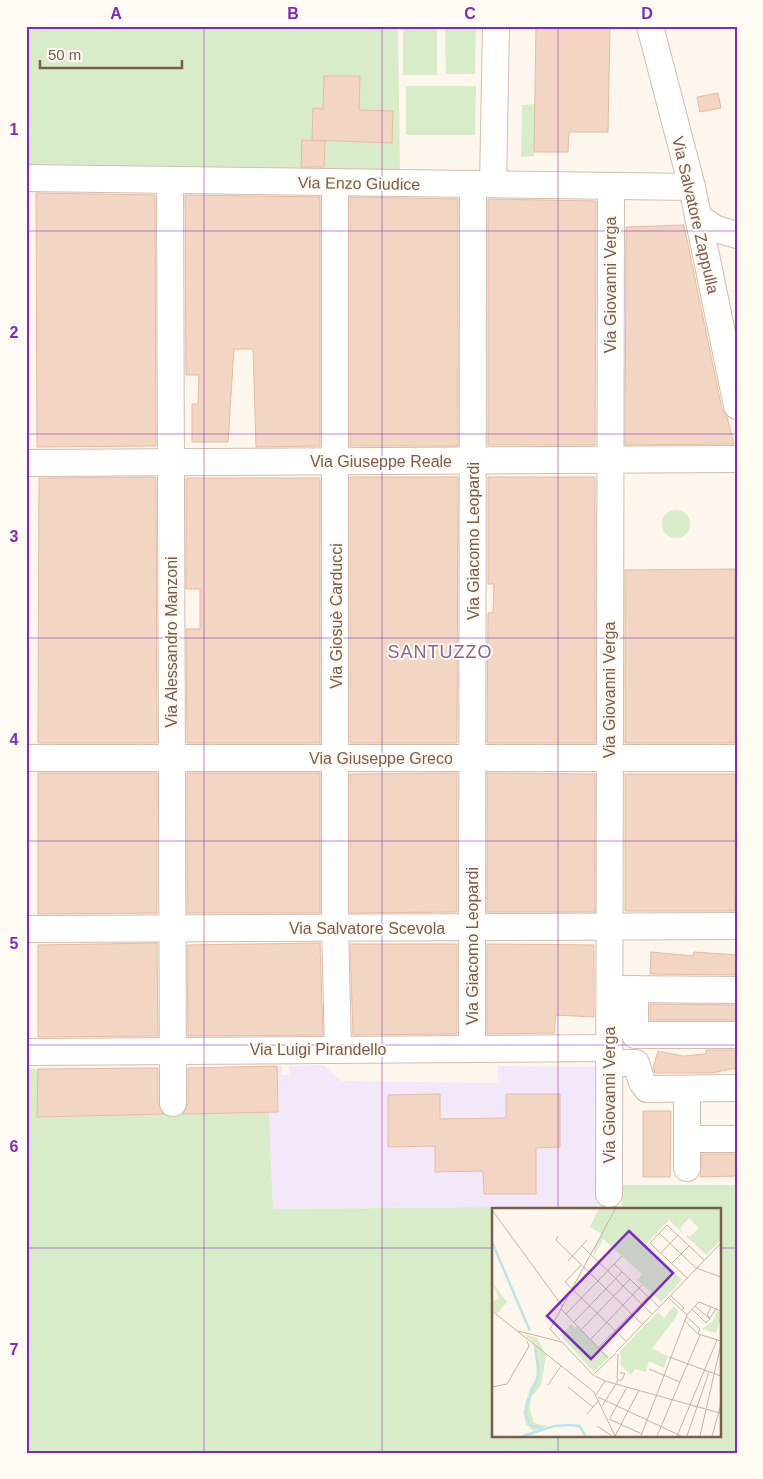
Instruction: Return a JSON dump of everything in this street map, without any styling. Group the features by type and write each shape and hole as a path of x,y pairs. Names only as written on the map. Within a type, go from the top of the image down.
{"street":[{"name":"Via Giacomo Leopardi","path":"472,1049 473,461 483,184 496,26"},
{"name":"Via Salvatore Zappulla","path":"650,26 692,187 737,406"},
{"name":"Via Enzo Giudice","path":"26,178 692,187"},
{"name":"Via Alessandro Manzoni","path":"170,180 171,1050 173,1103"},
{"name":"Via Giosuè Carducci","path":"335,182 335,927 338,1049"},
{"name":"Via Giovanni Verga","path":"609,1194 610,186"},
{"path":"698,217 716,229 737,235"},
{"name":"Via Giuseppe Reale","path":"26,463 737,459"},
{"name":"Via Giuseppe Greco","path":"26,758 737,758"},
{"name":"Via Salvatore Scevola","path":"26,929 737,926"},
{"path":"609,989 737,990"},
{"path":"635,989 636,1063 642,1082 647,1089 737,1088"},
{"path":"635,1035 737,1035"},
{"name":"Via Luigi Pirandello","path":"26,1052 472,1049 609,1055 636,1063"},
{"path":"609,1101 737,1101"},
{"path":"686,1168 687,1101"},
{"path":"687,1139 737,1139"}],"shaded area":[{"path":"323,1065 341,1081 497,1083 498,1066 599,1067 598,1206 273,1209 269,1112 278,1111 277,1066 282,1066 282,1075 289,1075 289,1066"}],"green space":[{"path":"26,26 398,26 400,171 26,170"},
{"path":"403,26 437,26 437,75 403,75"},
{"path":"445,26 476,26 475,74 446,74"},
{"path":"406,86 476,86 475,135 406,135"},
{"path":"535,104 534,156 521,157 522,105"},
{"path":"676,510 686,514 690,524 686,534 676,538 666,534 662,524 666,514"},
{"path":"26,1068 38,1069 38,1117 269,1112 273,1209 622,1206 623,1185 737,1185 737,1453 26,1453"}],"building":[{"path":"536,26 610,26 608,132 569,132 568,152 534,152"},
{"path":"324,76 360,76 359,110 393,111 392,143 312,140 313,108 323,109"},
{"path":"718,93 721,108 700,112 697,97"},
{"path":"302,140 325,141 324,167 301,167"},
{"path":"36,193 155,195 156,446 37,447"},
{"path":"185,195 320,197 320,446 256,447 253,349 234,349 228,442 192,442 192,404 198,404 199,375 186,375"},
{"path":"350,197 458,199 458,446 350,446"},
{"path":"488,199 596,201 595,445 488,445"},
{"path":"684,225 722,409 727,417 734,444 625,445 626,227"},
{"path":"350,477 458,477 457,743 350,743"},
{"path":"488,477 595,477 595,743 487,743 488,613 493,613 494,584 488,584"},
{"path":"39,478 156,478 157,743 38,743"},
{"path":"186,478 320,478 320,743 187,743 186,629 200,629 200,589 186,589"},
{"path":"735,569 735,743 625,743 625,570"},
{"path":"38,773 157,773 157,913 38,914"},
{"path":"187,773 320,773 320,913 187,913"},
{"path":"457,773 457,912 350,913 350,774"},
{"path":"487,773 595,774 595,912 487,912"},
{"path":"625,774 736,774 735,911 625,911"},
{"path":"157,943 158,1036 38,1037 38,945"},
{"path":"320,943 323,1035 188,1036 187,945"},
{"path":"350,944 457,944 457,1034 353,1035"},
{"path":"487,944 594,945 594,1017 556,1015 554,1033 487,1034"},
{"path":"651,952 693,956 694,952 737,955 737,975 650,974"},
{"path":"650,1004 737,1005 737,1020 650,1020"},
{"path":"706,1050 737,1050 737,1068 711,1073 655,1073 653,1068 658,1051 683,1056 706,1054"},
{"path":"277,1066 278,1112 183,1114 188,1103 188,1068"},
{"path":"158,1068 158,1103 164,1114 37,1117 38,1069"},
{"path":"440,1094 440,1119 506,1118 506,1094 560,1094 560,1147 536,1148 536,1194 484,1194 483,1171 435,1172 435,1146 388,1147 388,1095"},
{"path":"643,1111 671,1111 670,1177 643,1177"},
{"path":"702,1154 737,1154 737,1176 700,1177"}],"district":[{"name":"SANTUZZO","path":"440,652"}]}
